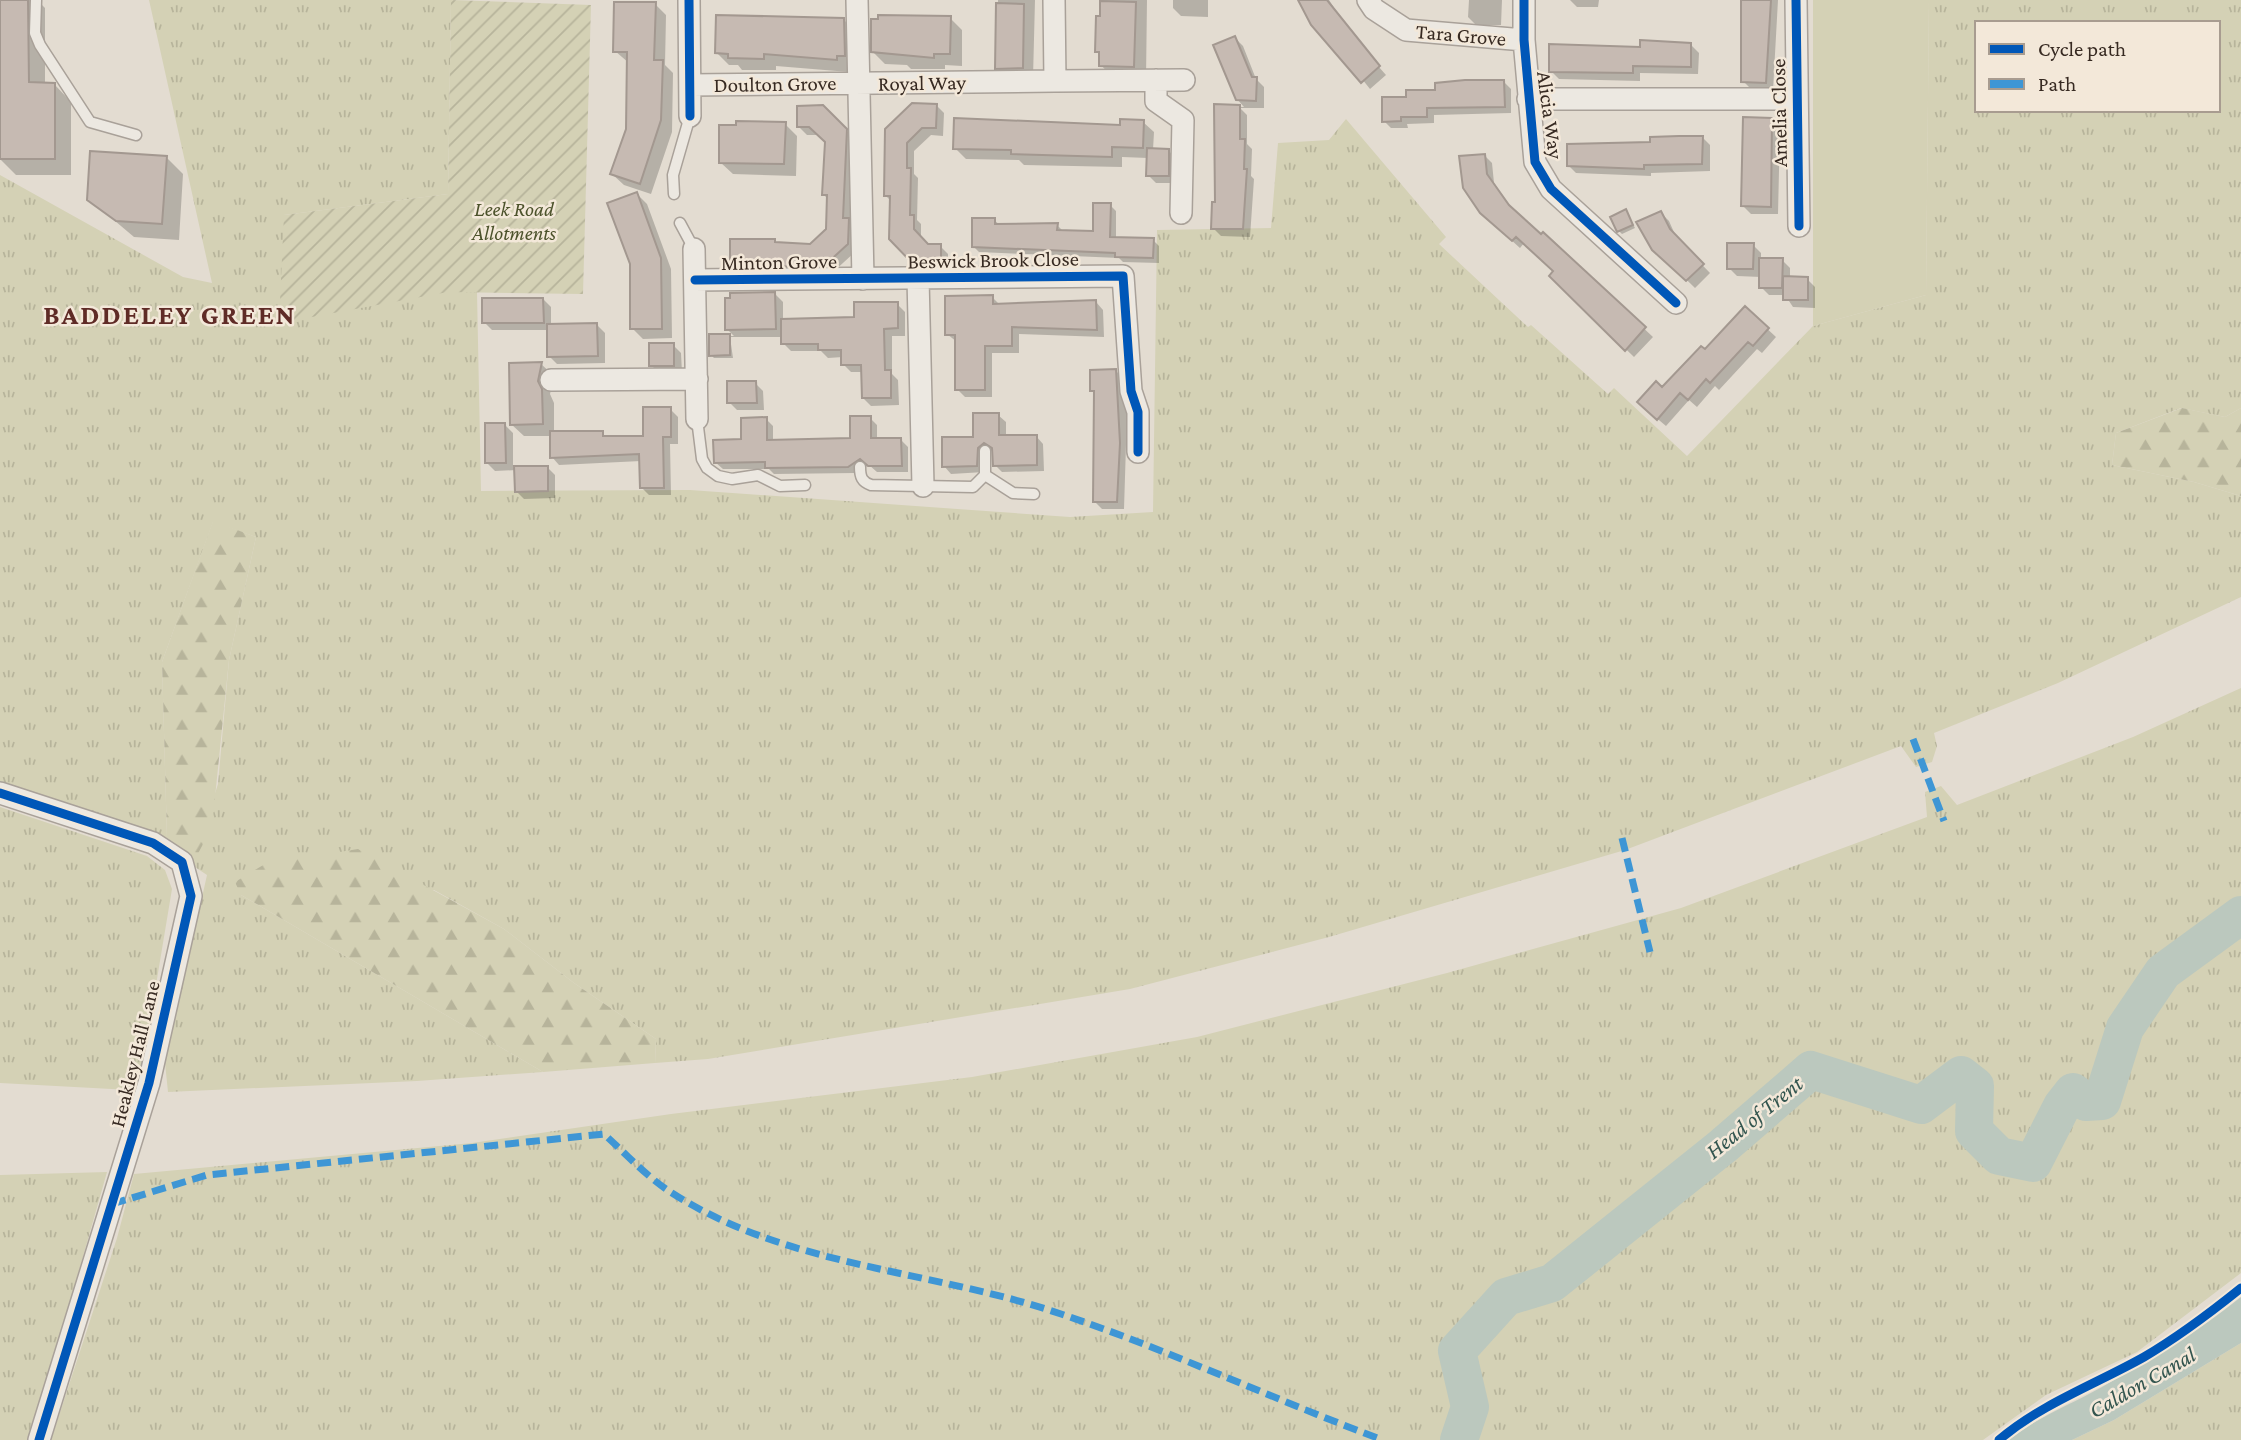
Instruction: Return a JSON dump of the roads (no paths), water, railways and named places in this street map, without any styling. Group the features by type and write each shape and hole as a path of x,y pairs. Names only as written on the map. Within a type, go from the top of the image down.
{"street":[{"path":"689,0 690,116"},
{"path":"857,0 860,83"},
{"path":"1054,0 1055,81"},
{"name":"Tara Grove","path":"1368,0 1374,9 1406,30 1524,40"},
{"name":"Alicia Way","path":"1524,0 1528,99 1535,162 1552,189 1676,303"},
{"name":"Amelia Close","path":"1796,0 1799,226"},
{"name":"Royal Way","path":"863,279 860,83 1055,81 1156,91 1184,80"},
{"name":"Doulton Grove","path":"690,85 860,83"},
{"path":"1156,91 1182,120 1181,213"},
{"name":"Amelia Close","path":"1528,99 1796,99"},
{"name":"Minton Grove","path":"694,249 697,419"},
{"name":"Beswick Brook Close","path":"863,279 1123,276 1131,391 1138,412 1138,452"},
{"path":"918,278 923,486"},
{"name":"Minton Grove","path":"695,280 863,279"},
{"path":"551,380 697,379"},
{"name":"Heakley Hall Lane","path":"0,793 153,843 182,862 191,896 149,1083 39,1440"}],"lane":[{"path":"36,0 35,33 40,45 90,122 136,135"},
{"path":"674,194 673,175 690,116"},
{"path":"680,223 694,249"},
{"path":"697,419 702,459 707,468 718,476 732,479 758,475 780,486 804,485"},
{"path":"860,467 860,476 865,483 872,485 973,486 985,475 985,451"},
{"path":"985,475 1013,494 1034,494"}],"water":[{"name":"Caldon Canal","path":"2241,1297 2241,1343 2114,1420 2072,1440 2009,1440 2042,1418 2156,1356"}],"waterway":[{"name":"Head of Trent","path":"1459,1440 1470,1407 1457,1351 1506,1297 1552,1283 1723,1146 1811,1070 1921,1105 1961,1075 1975,1086 1974,1131 1999,1156 2033,1163 2062,1106 2073,1092 2086,1102 2102,1101 2125,1028 2163,972 2241,915"}],"district":[{"name":"BADDELEY GREEN","path":"170,314"}],"park label":[{"name":"Leek Road Allotments","path":"514,221"}]}
